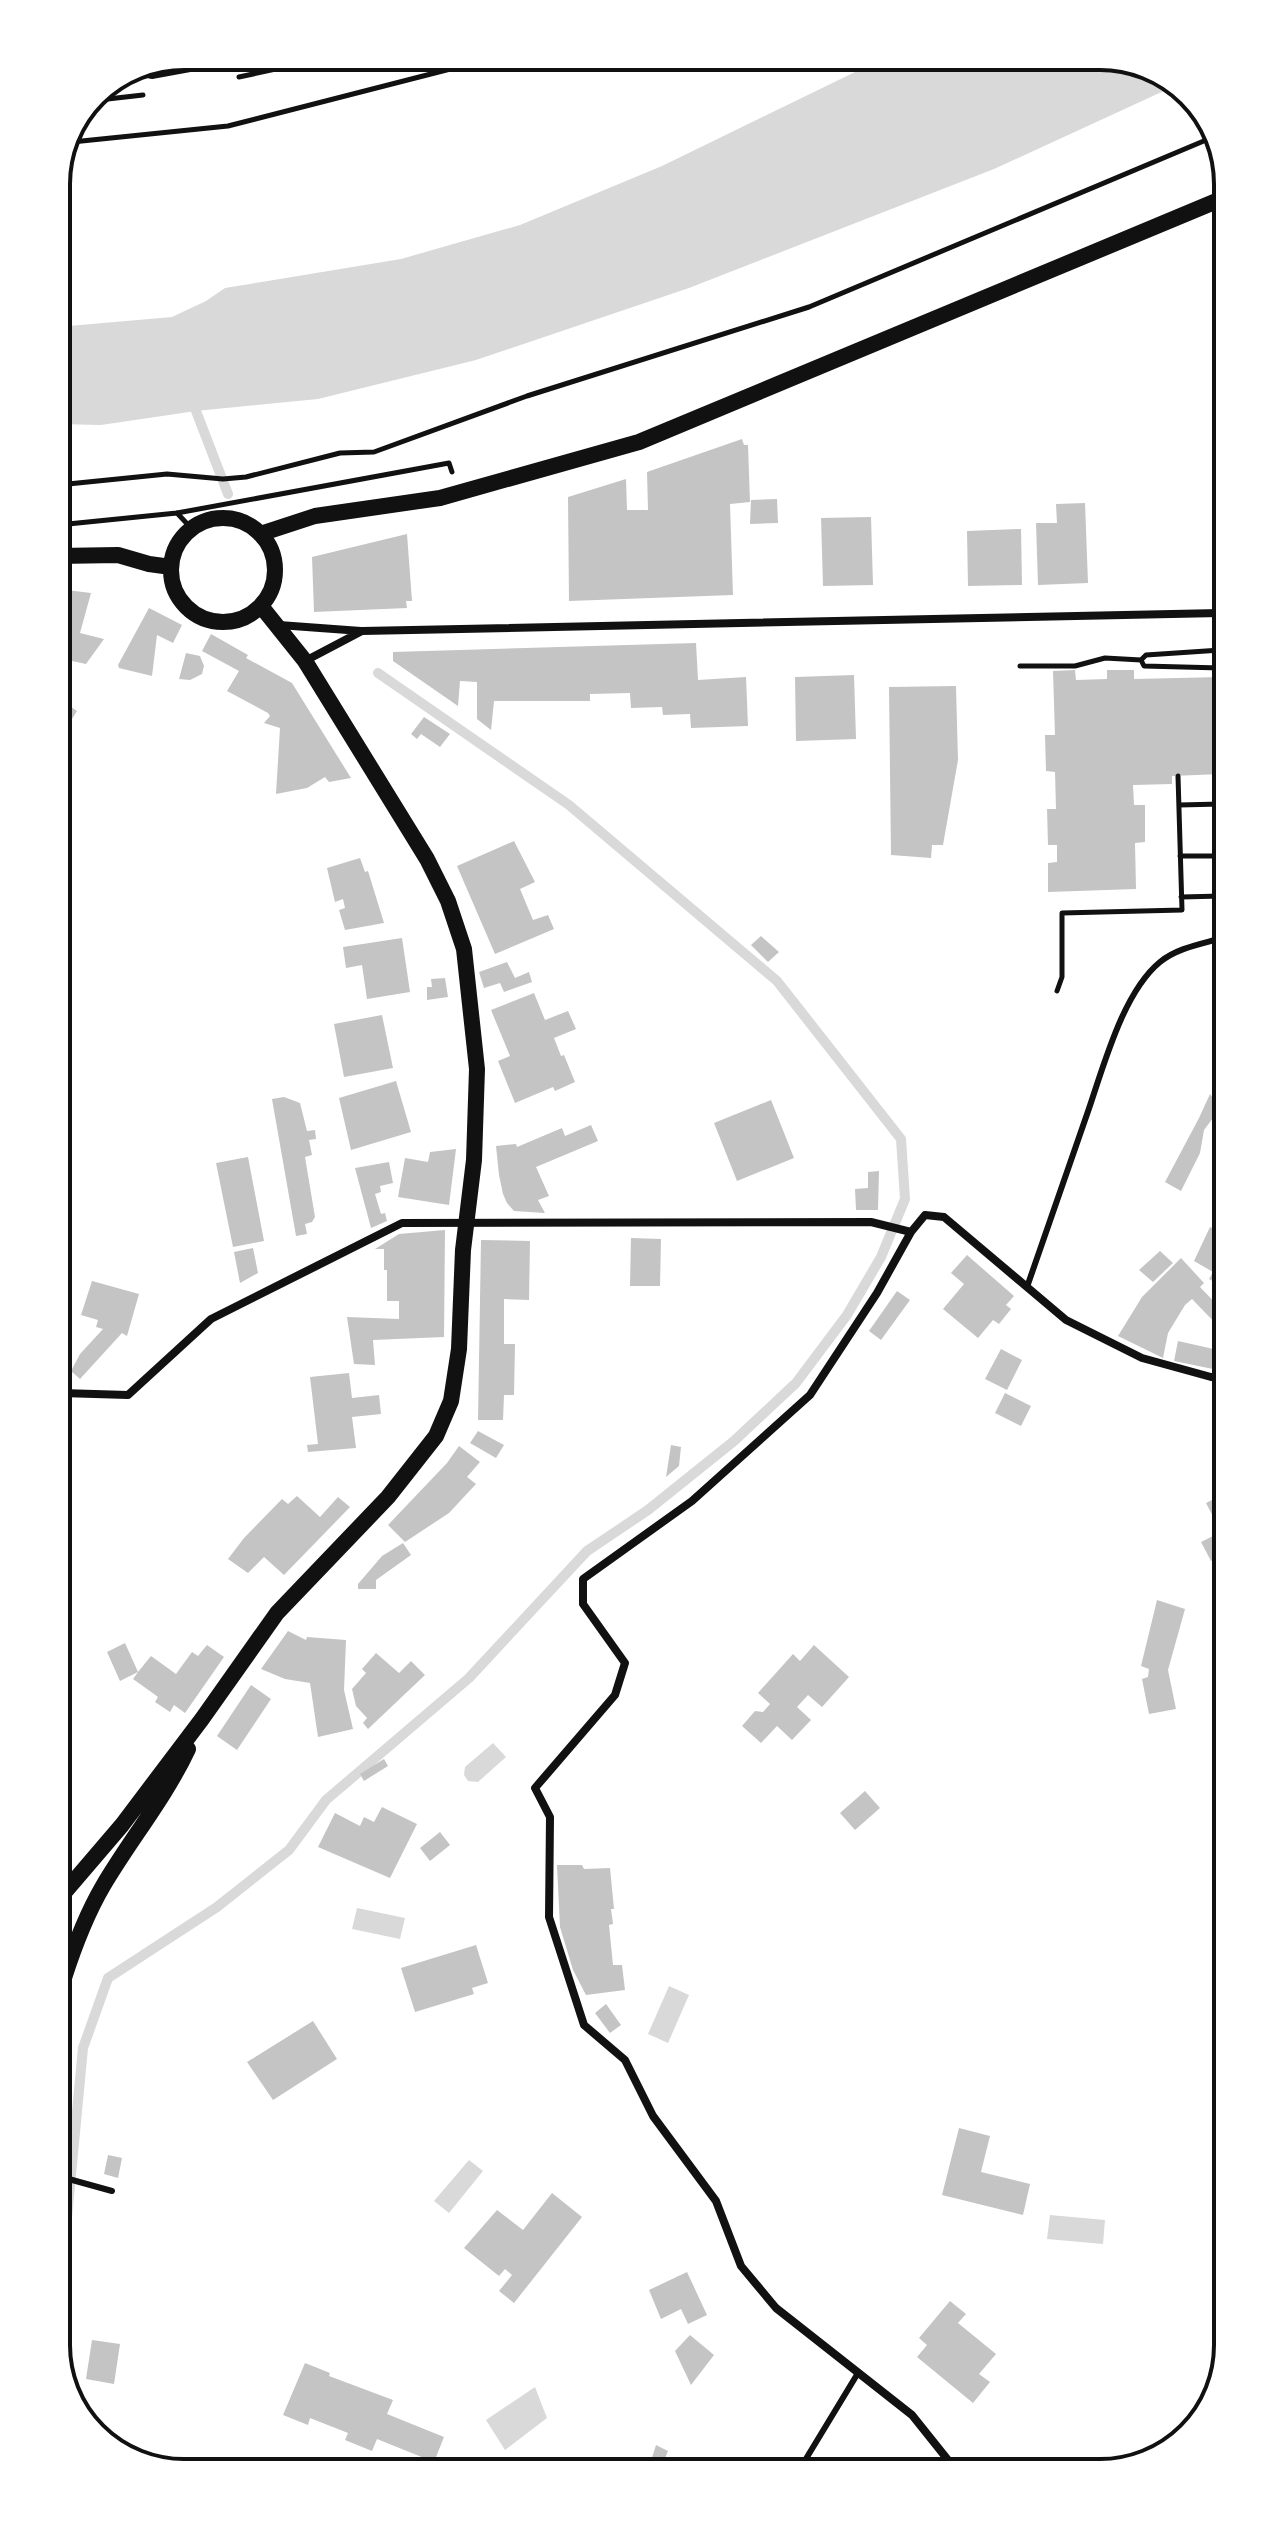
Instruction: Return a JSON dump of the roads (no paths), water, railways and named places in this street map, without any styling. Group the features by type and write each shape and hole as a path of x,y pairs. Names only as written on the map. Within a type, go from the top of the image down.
{"main road":[{"path":"260,534 315,516 440,498 639,442 1214,202"},
{"path":"219,518 248,525 260,534 274,562 270,593 261,606 234,621 217,622 189,610 178,598 172,583 171,567 181,540 192,529 219,518"},
{"path":"70,556 118,555 171,567"},
{"path":"70,1886 122,1825 277,1613 388,1497 436,1436 451,1401 459,1349 463,1250 474,1160 477,1069 464,949 448,901 427,859 305,661 261,606"},
{"path":"70,1960 101,1889 173,1780 202,1719"}],"street":[{"path":"278,625 362,631 1214,613"},
{"path":"305,661 362,631"},
{"path":"947,2459 912,2415 776,2308 741,2266 716,2201 653,2116 625,2060 584,2025 549,1917 550,1817 535,1788 615,1695 625,1663 583,1604 583,1579 692,1501 810,1395 877,1293 911,1232 925,1215 944,1217 1066,1320 1142,1358 1214,1377"},
{"path":"70,1393 128,1395 211,1319 402,1223 871,1222 911,1232"}],"lane":[{"path":"1027,1287 1130,1001 1143,979 1161,961 1176,952 1214,940"},
{"path":"70,2179 112,2191"},
{"path":"806,2459 858,2373"}],"waterway":[{"path":"193,398 228,494"},
{"path":"70,2185 83,2048 108,1978 217,1907 289,1850 326,1800 469,1678 587,1551 648,1510 734,1441 796,1383 847,1315 881,1257 905,1199 901,1139 777,981 569,805 378,673"}]}
